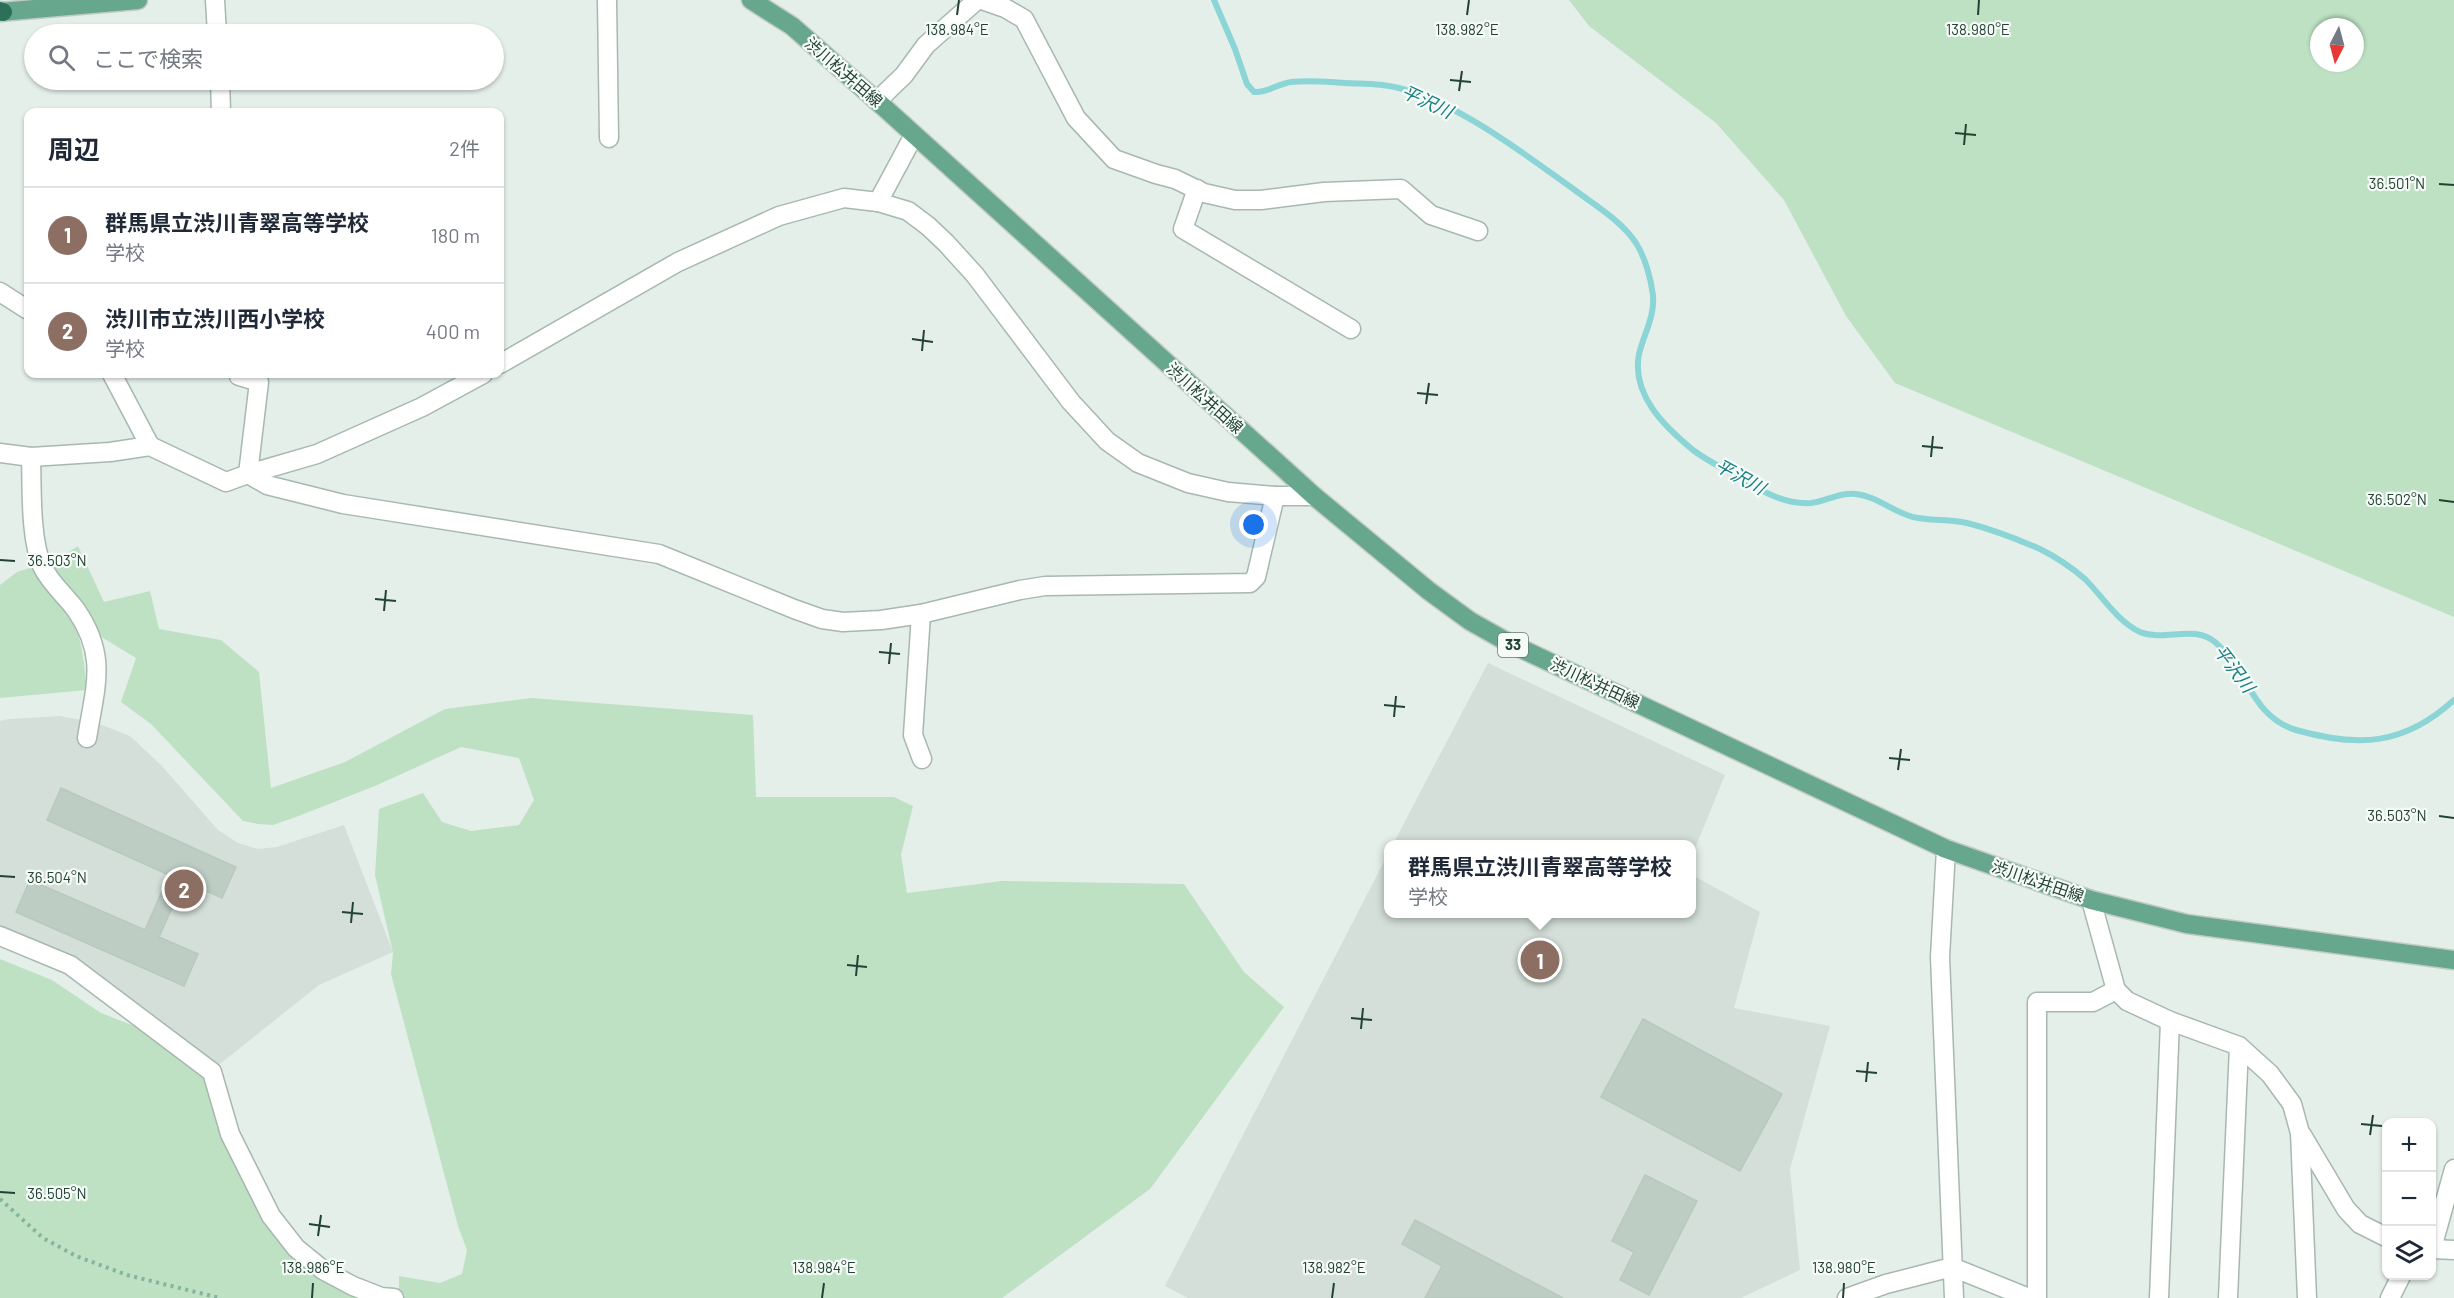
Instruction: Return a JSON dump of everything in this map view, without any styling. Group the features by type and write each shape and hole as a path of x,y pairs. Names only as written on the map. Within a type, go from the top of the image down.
{"main road":[{"path":"1,12 138,0"},
{"name":"渋川松井田線","path":"750,0 792,26 1314,496 1429,591 1470,621 1509,643 1946,849 2091,900 2197,926 2454,960"}],"street":[{"path":"215,0 216,24"},
{"path":"607,0 609,138"},
{"path":"877,101 904,75 926,45 977,0"},
{"path":"982,0 1005,8 1024,19 1076,118 1114,159 1235,200 1261,200 1324,192 1401,189 1431,215 1478,231"},
{"path":"220,90 221,108"},
{"path":"878,202 915,135"},
{"path":"1197,189 1183,229 1351,329"},
{"path":"504,362 678,262 779,216 844,198 878,202 908,211 946,243 975,275 1071,402 1107,441 1138,463 1188,483 1228,492 1275,496 1314,496"},
{"path":"0,292 24,307"},
{"path":"114,378 150,446"},
{"path":"246,378 259,382 248,474"},
{"path":"0,453 31,457 110,452 150,446 226,482 317,454 422,407 476,378"},
{"path":"31,457 35,533 42,566 86,627 96,651 98,670 87,738"},
{"path":"248,474 267,485 344,504 659,554 822,619 843,622 881,620 921,614 991,596 1045,586 1250,583 1257,577 1275,496"},
{"path":"921,614 913,735 922,759"},
{"path":"1946,849 1940,957 1954,1298"},
{"path":"2091,900 2116,990 2127,1001 2169,1021 2239,1046 2270,1074 2292,1104 2300,1133 2307,1298"},
{"path":"0,936 70,965 212,1072 230,1134 271,1216 296,1248 323,1270 353,1286 381,1297 394,1298 398,1292 361,1275"},
{"path":"2037,1298 2037,1002 2093,1002 2116,990"},
{"path":"2159,1298 2169,1021"},
{"path":"2228,1298 2239,1046"},
{"path":"2300,1133 2346,1209 2360,1224 2382,1235"},
{"path":"2436,1234 2454,1169"},
{"path":"2436,1249 2454,1250"},
{"path":"1847,1298 1886,1284 1952,1267 2029,1298"},
{"path":"2390,1298 2399,1280"}],"path":[{"path":"0,1199 43,1238 76,1256 127,1275 220,1298"}],"shaded area":[{"path":"1488,663 1725,775 1696,846 1696,840 1395,840"},
{"path":"60,716 97,723 130,736 161,765 218,830 238,843 258,849 277,847 344,825 393,952 319,985 216,1067 0,929 0,721"},
{"path":"1384,862 1384,918 1696,918 1696,877 1760,912 1734,1008 1830,1026 1790,1169 1800,1270 1741,1298 1188,1298 1165,1286"}],"green space":[{"path":"1569,0 2454,0 2454,617 1895,383 1846,316 1784,200 1716,123 1589,26"},
{"path":"78,546 104,602 150,591 159,629 221,640 259,672 271,788 345,762 445,709 531,698 753,715 756,797 894,797 913,806 901,855 907,893 1002,881 1184,884 1244,972 1284,1007 1150,1189 1002,1298 399,1298 399,1276 440,1283 462,1274 467,1250 458,1226 391,974 393,953 375,875 379,809 423,793 442,822 471,831 519,825 534,800 519,758 461,747 375,786 273,825 243,821 151,724 121,702 136,658 95,633 50,564"},
{"path":"33,567 66,610 78,633 87,690 0,698 0,585 17,572"},
{"path":"0,959 52,980 101,1013 142,1029 210,1076 266,1216 362,1298 0,1298"}],"building":[{"path":"61,788 236,867 222,898 184,881 159,937 198,954 184,986 16,912 30,880 145,930 169,875 47,820"},
{"path":"1643,1019 1782,1094 1740,1171 1601,1097"},
{"path":"1645,1175 1697,1201 1649,1295 1620,1280 1634,1252 1612,1241"},
{"path":"1415,1220 1563,1298 1425,1298 1442,1266 1402,1244"}],"waterway":[{"name":"平沢川","path":"1214,0 1247,84 1254,92 1291,82 1311,81 1386,85 1421,95 1467,117 1489,131 1615,220 1630,235 1639,249 1652,289 1652,310 1639,354 1638,369 1645,396 1652,409 1693,450 1752,485 1780,498 1800,503 1817,502 1844,494 1863,495 1913,517 1967,523 2004,534 2040,549 2085,579 2117,615 2132,628 2149,635 2198,634 2215,642 2235,666 2269,715 2281,724 2296,730 2340,739 2380,739 2418,726 2454,700"}],"place":[{"name":"渋川市立渋川西小学校","path":"184,889"},
{"name":"群馬県立渋川青翠高等学校","path":"1540,960"}]}
